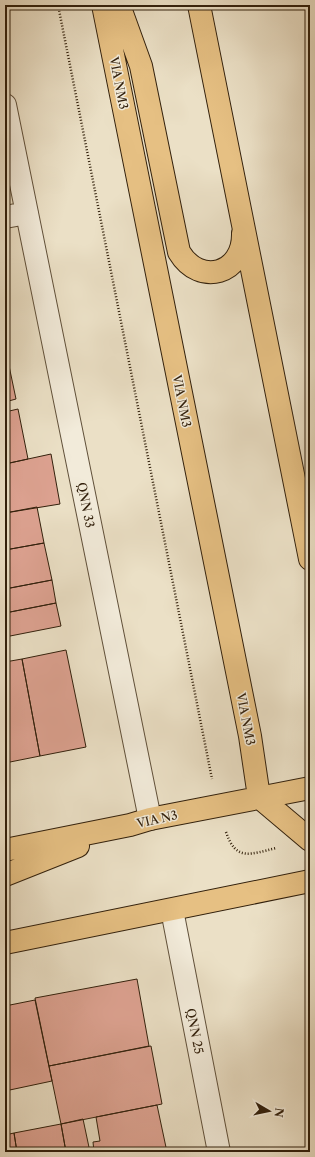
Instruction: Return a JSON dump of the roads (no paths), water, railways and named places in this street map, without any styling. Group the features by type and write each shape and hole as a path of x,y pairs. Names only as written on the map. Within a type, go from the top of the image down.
{"main road":[{"name":"VIA NM3","path":"104,5 250,736 260,798"},
{"path":"119,5 141,66 179,252 184,262 203,272 214,273 225,269 234,262 240,253 243,242 243,226"},
{"path":"198,5 310,559"},
{"name":"VIA N3","path":"5,850 130,825 150,819 310,788"},
{"path":"260,798 310,840"},
{"path":"5,875 130,825"},
{"path":"5,943 310,881"}],"street":[{"name":"QNN 33","path":"5,105 150,819"},
{"path":"5,217 27,213"},
{"name":"QNN 25","path":"172,910 219,1152"}]}
